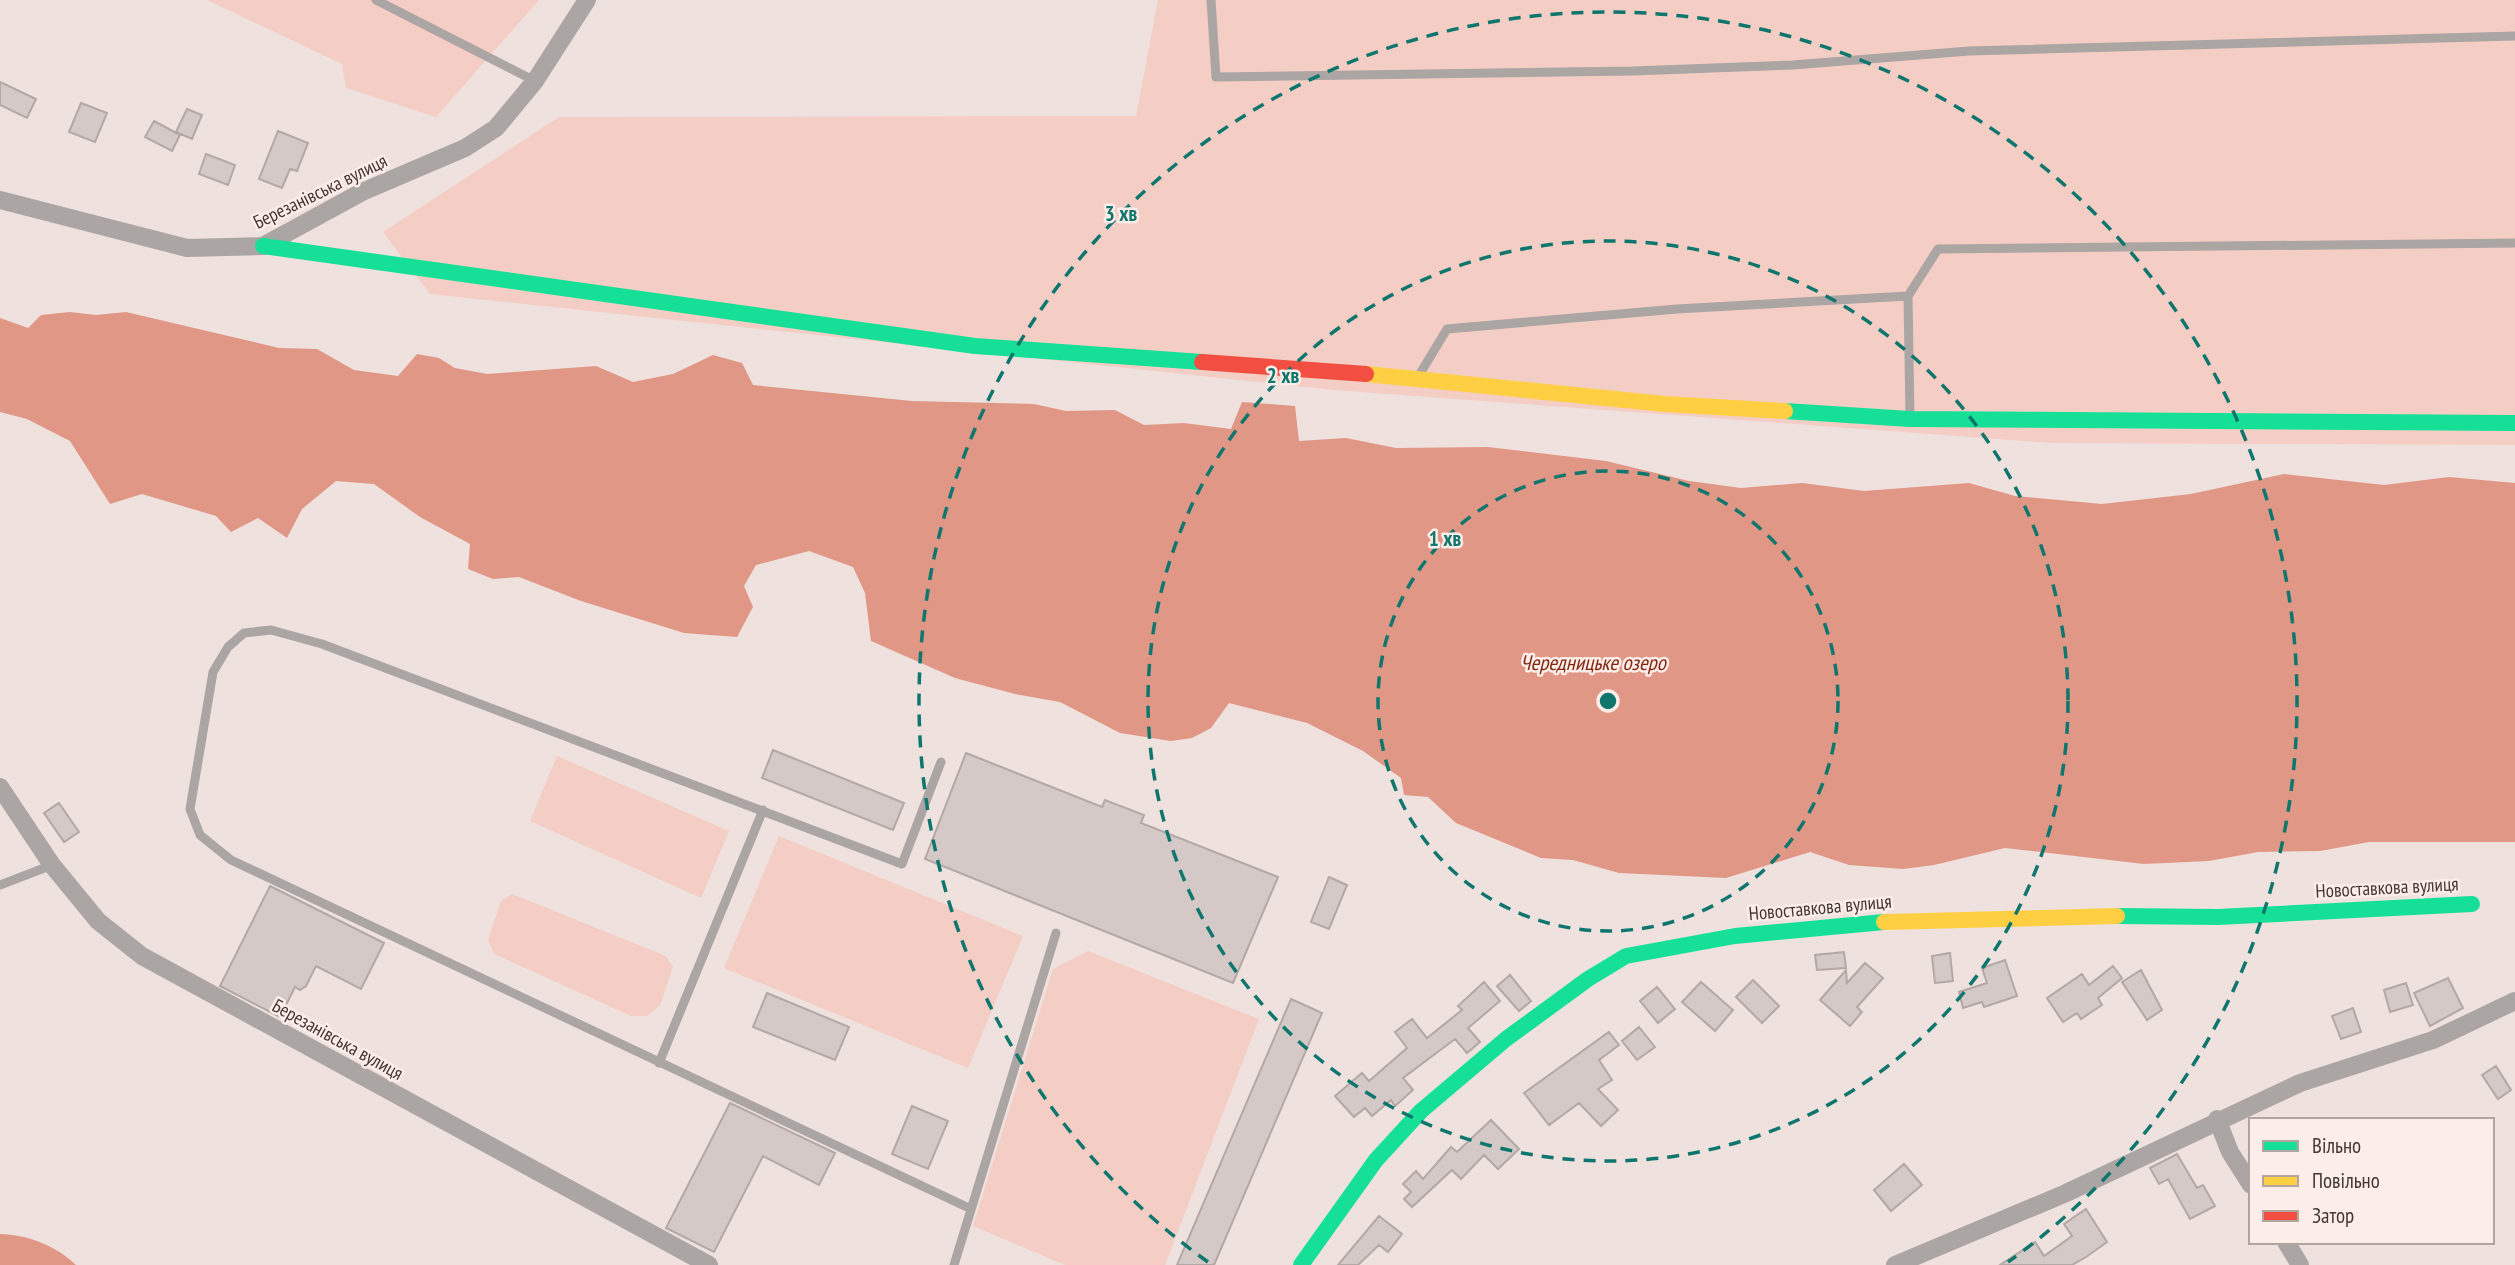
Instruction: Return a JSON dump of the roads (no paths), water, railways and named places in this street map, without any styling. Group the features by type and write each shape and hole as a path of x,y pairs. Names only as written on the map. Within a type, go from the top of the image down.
{"street":[{"name":"Березанівська вулиця","path":"0,200 187,248 262,246 362,192 465,148 496,128 535,81 587,0"},
{"path":"262,246 975,346 1418,378 1665,404 1910,419 2515,423"},
{"name":"Березанівська вулиця","path":"0,787 51,865 97,921 142,956 709,1265"},
{"name":"Новоставкова вулиця","path":"1301,1265 1376,1160 1421,1111 1506,1039 1588,979 1626,956 1735,936 1902,920 2084,916 2218,917 2472,904"},
{"path":"1895,1265 2064,1194 2217,1119 2300,1083 2433,1040 2515,1001"},
{"path":"2217,1119 2230,1152 2249,1182"},
{"path":"2287,1244 2300,1265"}],"lane":[{"path":"376,0 535,81"},
{"path":"1211,0 1216,76 1423,76 1646,71 1793,65 1969,51 2515,36"},
{"path":"1910,419 1908,296 1938,249 2515,243"},
{"path":"1418,378 1447,329 1677,309 1908,296"},
{"path":"941,762 902,864 322,644 271,629 244,633 228,647 214,671 190,808 200,835 231,860 971,1209"},
{"path":"659,1063 763,810"},
{"path":"0,885 51,865"},
{"path":"954,1265 1056,933"}],"water":[{"name":"Чередницьке озеро","path":"70,312 96,315 126,312 279,348 317,349 354,370 398,376 417,354 439,358 455,368 487,374 596,366 633,382 673,374 713,355 742,363 753,385 912,401 1034,404 1066,411 1115,410 1144,425 1184,423 1231,429 1242,402 1295,406 1299,441 1346,438 1396,448 1488,447 1606,461 1689,481 1741,488 1802,483 1864,491 1969,483 2015,496 2102,504 2191,494 2284,474 2384,485 2449,477 2515,483 2515,842 2369,842 2320,851 2258,852 2209,861 2144,864 2005,848 1934,865 1903,869 1849,865 1810,852 1726,878 1619,873 1573,860 1541,858 1456,823 1428,797 1404,795 1401,778 1363,751 1307,723 1229,703 1211,728 1192,738 1171,741 1120,733 1060,702 1015,694 955,678 871,641 865,593 853,567 809,551 756,565 744,586 753,607 737,637 684,633 581,601 519,577 493,579 468,569 470,544 420,517 374,484 336,481 302,509 287,538 258,518 231,532 216,516 142,494 110,504 70,441 27,419 0,412 0,318 28,328 41,315"},
{"path":"0,1234 41,1242 76,1265 0,1265"}]}
